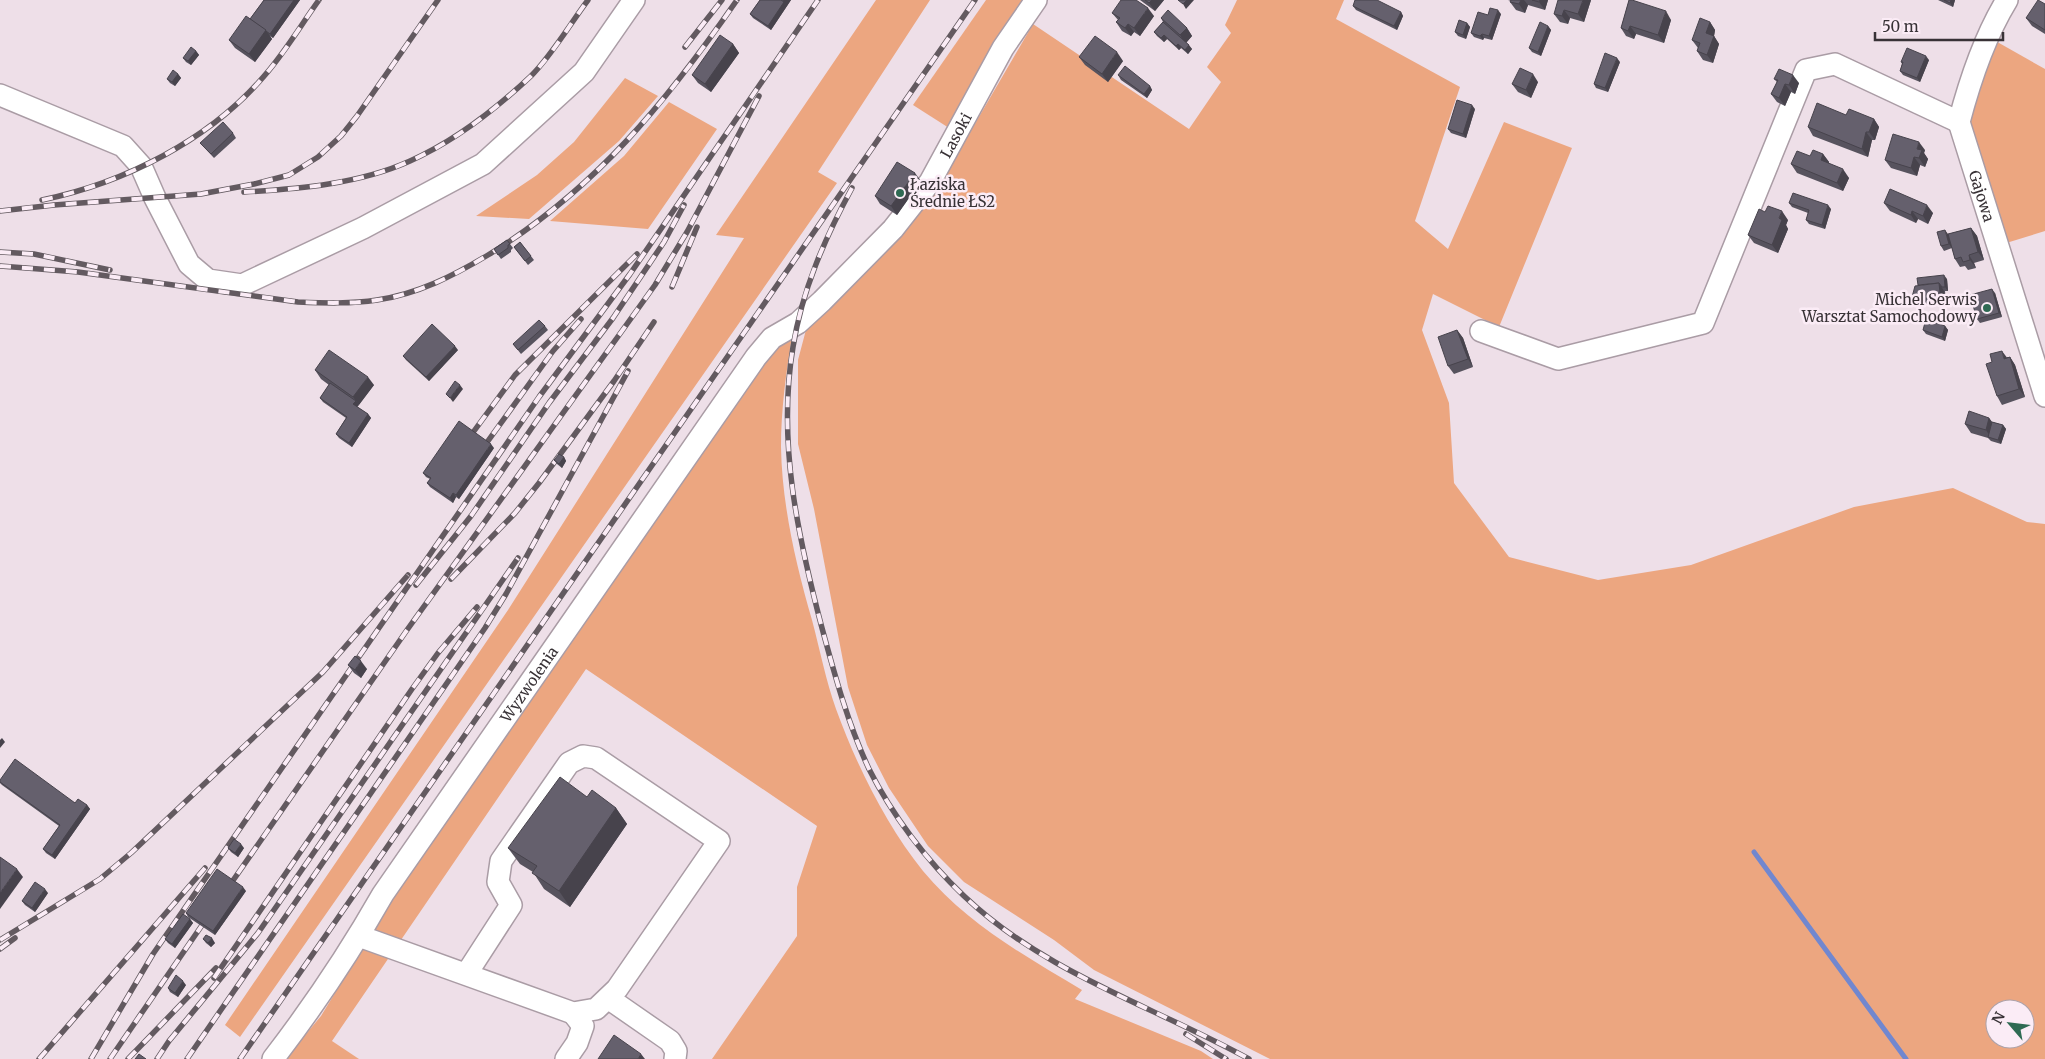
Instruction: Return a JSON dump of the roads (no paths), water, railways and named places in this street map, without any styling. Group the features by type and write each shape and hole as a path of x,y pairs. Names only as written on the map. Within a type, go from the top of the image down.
{"street":[{"path":"0,95 123,146 141,166 155,198 189,264 208,280 242,285 362,228 483,164 584,72 634,0"},
{"name":"Lasoki","path":"798,323 893,229 930,182 1003,48 1036,0"},
{"path":"1481,331 1558,359 1703,323 1806,70 1835,64 1960,122 1966,96 1996,19 2007,0"},
{"name":"Gajowa","path":"1960,122 2045,396"},
{"name":"Wyzwolenia","path":"273,1059 359,936 382,894 756,357 772,338 798,323"},
{"path":"359,936 467,973 573,1013 596,1009 617,989 718,841 596,758 583,756 569,763 501,861 498,882 511,905 467,973"},
{"path":"608,998 670,1041 676,1051 675,1059"},
{"path":"566,1059 577,1043 583,1026 573,1013"}],"waterway":[{"path":"1754,852 1906,1059"}],"railway":[{"path":"42,200 104,182 134,170 164,156 192,139 218,120 265,75 319,0"},
{"path":"0,211 201,194 289,175 318,157 341,136 438,0"},
{"path":"244,192 307,187 350,180 390,169 427,153 459,134 489,112 531,76 554,49 588,0"},
{"path":"685,47 722,0"},
{"path":"0,266 78,272 298,302 338,303 367,301 392,297 421,289 475,263 527,230 595,172 656,108 737,0"},
{"path":"91,1059 153,954 539,397 630,274 818,0"},
{"path":"240,1059 975,0"},
{"path":"225,892 407,630 655,285 687,232 759,96"},
{"path":"852,188 824,245 802,305 793,347 787,418 792,489 805,559 837,682 848,717 869,769 899,820 924,853 964,896 996,923 1064,967 1249,1059"},
{"path":"416,585 471,516 549,403 613,318 664,242 684,205"},
{"path":"672,287 697,227"},
{"path":"0,252 34,254 110,270"},
{"path":"466,442 515,375 637,254"},
{"path":"480,452 553,351 581,319"},
{"path":"451,579 515,513 539,483 614,381 654,322"},
{"path":"187,1059 485,628 506,594 628,371"},
{"path":"157,1059 169,1041 258,933 518,558"},
{"path":"0,940 100,879 131,853 323,672 408,575"},
{"path":"214,978 412,689 438,653 477,607"},
{"path":"39,1059 205,868"},
{"path":"110,1059 209,915"},
{"path":"0,949 15,938"},
{"path":"128,1059 216,968"},
{"path":"1186,1034 1226,1059"}],"place":[{"name":"Łaziska Średnie ŁS2","path":"900,193"},
{"name":"Michel Serwis Warsztat Samochodowy","path":"1987,308"}]}
